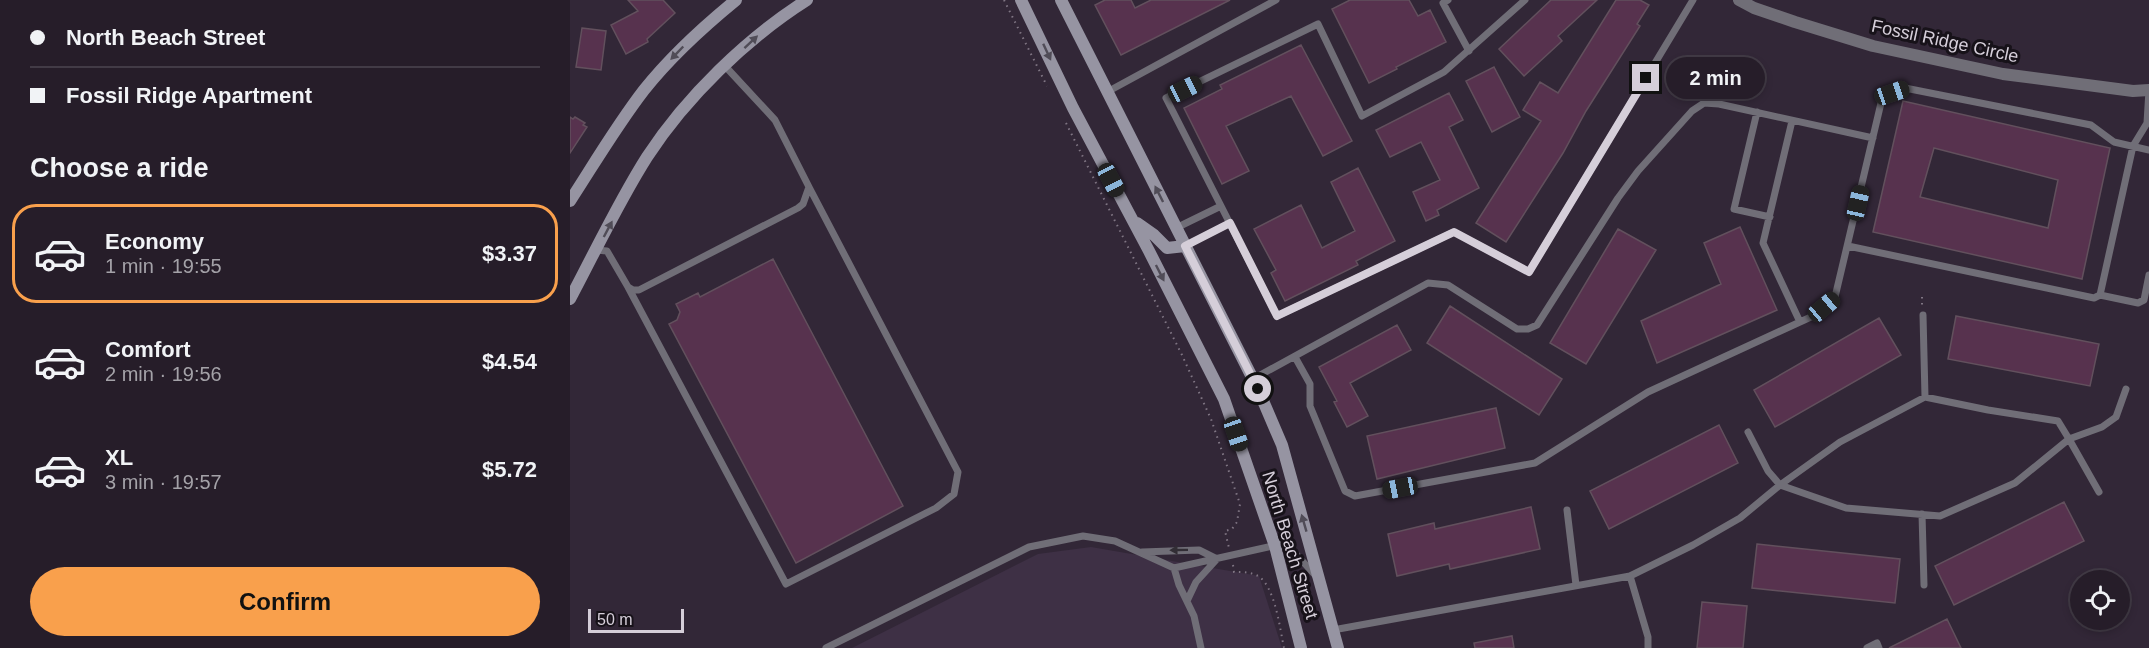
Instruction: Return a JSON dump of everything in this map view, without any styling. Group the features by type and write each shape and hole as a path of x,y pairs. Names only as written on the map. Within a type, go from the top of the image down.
{"main road":[{"path":"570,201 645,89 681,49 736,0"},
{"path":"570,298 647,156 698,94 725,66 762,32 807,0"},
{"name":"North Beach Street","path":"1021,0 1073,108 1224,399 1275,546 1301,648"},
{"name":"North Beach Street","path":"1061,0 1253,379 1282,446 1338,648"},
{"path":"1133,221 1154,235 1167,248 1185,246"}],"street":[{"name":"Fossil Ridge Circle","path":"1740,0 1754,8 1873,46 2003,74 2133,91 2149,90"}],"lane":[{"path":"1107,92 1276,0"},
{"path":"1448,0 1443,3 1469,51"},
{"path":"1525,0 1444,72 1362,116 1318,24 1166,98 1277,316 1454,232 1529,272 1693,0"},
{"path":"596,250 607,251 611,255 786,584 936,508 954,494 958,472 775,120 725,66"},
{"path":"1295,357 1310,384 1310,406 1345,491 1355,496 1535,463 1648,392 1813,316 1835,297 1881,103 1892,93 1905,88 2091,125 2114,142 2149,150"},
{"path":"2100,295 2133,146 2147,123 2149,90"},
{"path":"1253,379 1428,283 1448,285 1517,329 1528,329 1537,325 1618,198 1638,171 1692,111 1704,104 1719,104 1872,138"},
{"path":"1757,112 1734,209 1770,217"},
{"path":"1792,121 1763,243 1800,322"},
{"path":"628,287 639,290 798,208 803,204 809,187"},
{"path":"1176,228 1221,206"},
{"path":"1185,246 1230,223"},
{"path":"1848,246 2094,298 2100,295 2138,303 2144,300 2149,275"},
{"path":"1923,315 1925,397"},
{"path":"1748,432 1768,471 1780,485 1846,508 1940,516 2015,483 2069,439 2102,427 2116,417 2126,389"},
{"path":"1333,630 1630,576 1693,545 1740,518 1780,485 1840,442 1925,397 2058,421 2099,492"},
{"path":"1567,510 1576,585"},
{"path":"1922,514 1924,585"},
{"path":"826,648 1029,547 1083,536 1115,541 1174,568 1286,543 1320,580"},
{"path":"1140,552 1199,550 1217,559"},
{"path":"1187,602 1196,582 1217,559"},
{"path":"1174,568 1179,585 1194,616 1201,648"},
{"path":"1630,576 1648,637 1648,648"},
{"path":"1867,648 1877,643 1879,648"}],"path":[{"path":"1004,0 1049,89"},
{"path":"1064,119 1182,355 1211,419 1240,504 1237,522 1232,529 1225,531"},
{"path":"1234,572 1259,576 1267,586 1272,594 1284,648"}],"shaded area":[{"path":"1091,547 1259,576 1282,648 852,648 1038,554"}],"building":[{"path":"628,0 663,0 675,13 647,39 648,42 626,54 611,25 638,11"},
{"path":"1105,0 1131,0 1135,8 1151,0 1230,0 1121,55 1095,5"},
{"path":"1350,0 1409,0 1418,16 1430,10 1446,42 1369,83 1332,9"},
{"path":"1551,0 1597,0 1558,36 1562,41 1524,76 1499,49"},
{"path":"1616,0 1640,0 1649,5 1637,24 1640,26 1506,242 1476,223 1541,121 1523,110 1540,82 1558,93"},
{"path":"582,28 606,31 601,70 576,67"},
{"path":"1301,45 1352,141 1323,156 1291,96 1226,126 1249,171 1222,184 1184,108 1222,89 1220,85"},
{"path":"1494,67 1520,117 1492,132 1466,81"},
{"path":"1449,93 1463,120 1449,127 1479,188 1437,210 1439,215 1426,221 1413,192 1440,180 1421,142 1390,157 1376,130"},
{"path":"1903,101 2110,148 2082,279 1873,232","holes":["1934,148 2058,180 2048,228 1920,197"]},
{"path":"570,117 573,119 575,117 587,127 570,153"},
{"path":"1358,168 1395,241 1356,261 1358,265 1285,301 1271,273 1276,270 1254,229 1301,205 1322,248 1355,231 1331,182"},
{"path":"1740,227 1777,310 1657,363 1641,321 1721,284 1704,243"},
{"path":"1618,229 1656,250 1586,364 1550,343"},
{"path":"773,259 903,506 796,563 669,324 677,320 680,312 676,304 698,293 700,297"},
{"path":"1450,306 1562,379 1539,415 1427,343"},
{"path":"1956,316 2099,344 2090,386 1948,359"},
{"path":"1879,318 1901,355 1775,427 1754,390"},
{"path":"1397,325 1411,350 1350,383 1368,416 1347,427 1334,402 1337,401 1319,367"},
{"path":"1496,408 1505,448 1377,479 1367,436"},
{"path":"1719,425 1738,463 1609,529 1590,491"},
{"path":"2064,502 2084,541 1954,605 1935,566"},
{"path":"1531,507 1540,549 1450,569 1449,564 1397,576 1388,534 1434,523 1435,529"},
{"path":"1757,544 1900,559 1895,603 1752,588"},
{"path":"1702,602 1747,606 1743,648 1697,648"},
{"path":"1947,619 1961,648 1889,648"},
{"path":"1512,636 1514,648 1475,648 1474,643"}],"route":[{"path":"1258,389 1185,246 1230,223 1277,316 1454,232 1529,272 1646,78"}]}
